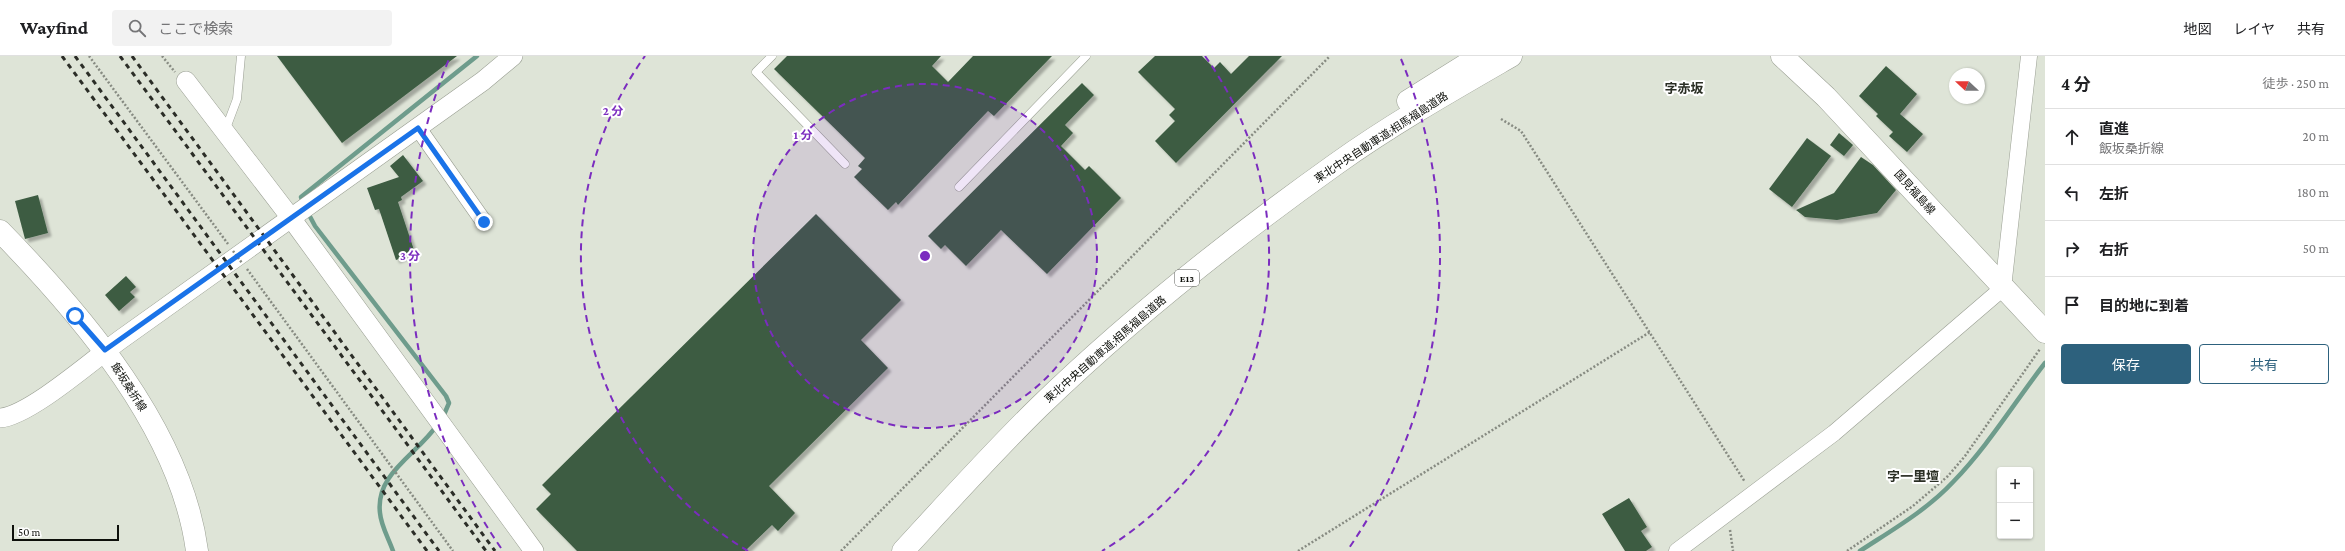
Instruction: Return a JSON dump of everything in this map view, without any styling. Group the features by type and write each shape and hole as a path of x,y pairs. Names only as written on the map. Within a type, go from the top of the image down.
{"main road":[{"name":"東北中央自動車道;相馬福島道路","path":"887,551 1026,402 1107,327 1214,238 1315,163 1430,85 1480,56"},
{"name":"東北中央自動車道;相馬福島道路","path":"904,551 980,467 1018,428 1127,326 1229,244 1337,163 1420,109 1511,56"},
{"name":"国見福島線","path":"1782,56 1826,97 2003,288 2043,340"},
{"name":"飯坂桑折線","path":"0,231 56,291 105,350 151,421 172,463 194,533 197,551"}],"street":[{"path":"0,418 9,417 25,410 105,350 483,81 513,56"},
{"path":"1677,551 1834,433 2003,288 2012,223 2029,56"},
{"path":"186,81 291,218 534,551"},
{"path":"418,128 484,222"}],"lane":[{"path":"225,131 236,99 241,56"},
{"path":"772,56 756,72 845,164"},
{"path":"959,188 1086,56"}],"path":[{"path":"88,56 454,551"},
{"path":"841,551 1330,56"},
{"path":"1501,119 1521,131 1753,494"},
{"path":"1298,551 1650,332"},
{"path":"1847,551 1913,506 1948,476 1965,456 2043,340"},
{"path":"1727,514 1733,551"}],"building":[{"path":"277,56 457,56 342,143"},
{"path":"787,56 941,56 932,66 948,82 973,56 1052,56 994,116 988,111 898,205 896,202 888,210 854,177 862,169 858,166 865,158 774,69"},
{"path":"1155,56 1202,56 1214,68 1220,62 1231,74 1249,56 1282,56 1176,163 1155,141 1175,121 1169,115 1175,109 1138,72"},
{"path":"1886,66 1917,94 1900,114 1923,134 1907,152 1889,136 1893,132 1876,116 1878,114 1859,96"},
{"path":"1082,83 1094,95 1065,125 1073,133 1061,146 1085,170 1089,166 1121,198 1047,274 1001,230 966,266 945,245 941,249 928,236"},
{"path":"1839,133 1853,145 1844,156 1830,145"},
{"path":"1807,138 1831,156 1792,207 1769,189"},
{"path":"403,155 423,181 401,197 402,200 398,202 415,253 396,260 379,209 375,210 367,188 399,177 390,166"},
{"path":"1861,157 1873,165 1896,190 1877,213 1837,220 1805,217 1796,210 1834,193"},
{"path":"38,195 48,233 25,239 15,201"},
{"path":"816,214 901,300 861,340 888,368 769,486 795,513 778,531 772,525 745,551 577,551 536,509 551,494 542,485"},
{"path":"126,276 136,287 130,292 135,297 119,311 105,295"},
{"path":"1629,498 1647,527 1641,531 1652,547 1646,551 1625,551 1602,514"}],"waterway":[{"path":"303,203 301,197 477,56"},
{"path":"307,211 315,226 446,396 449,403 443,417"},
{"path":"1860,551 1921,511 1953,482 1978,454 2045,363"},
{"path":"393,551 383,528 380,513 380,499 384,486 391,475 437,425"}],"railway":[{"path":"62,56 427,551"},
{"path":"75,56 439,551"},
{"path":"120,56 486,551"},
{"path":"132,56 495,551"}],"district":[{"name":"字赤坂","path":"1684,88"},
{"name":"字一里壇","path":"1913,476"}],"route":[{"path":"75,316 105,350 418,128 484,222"}]}
